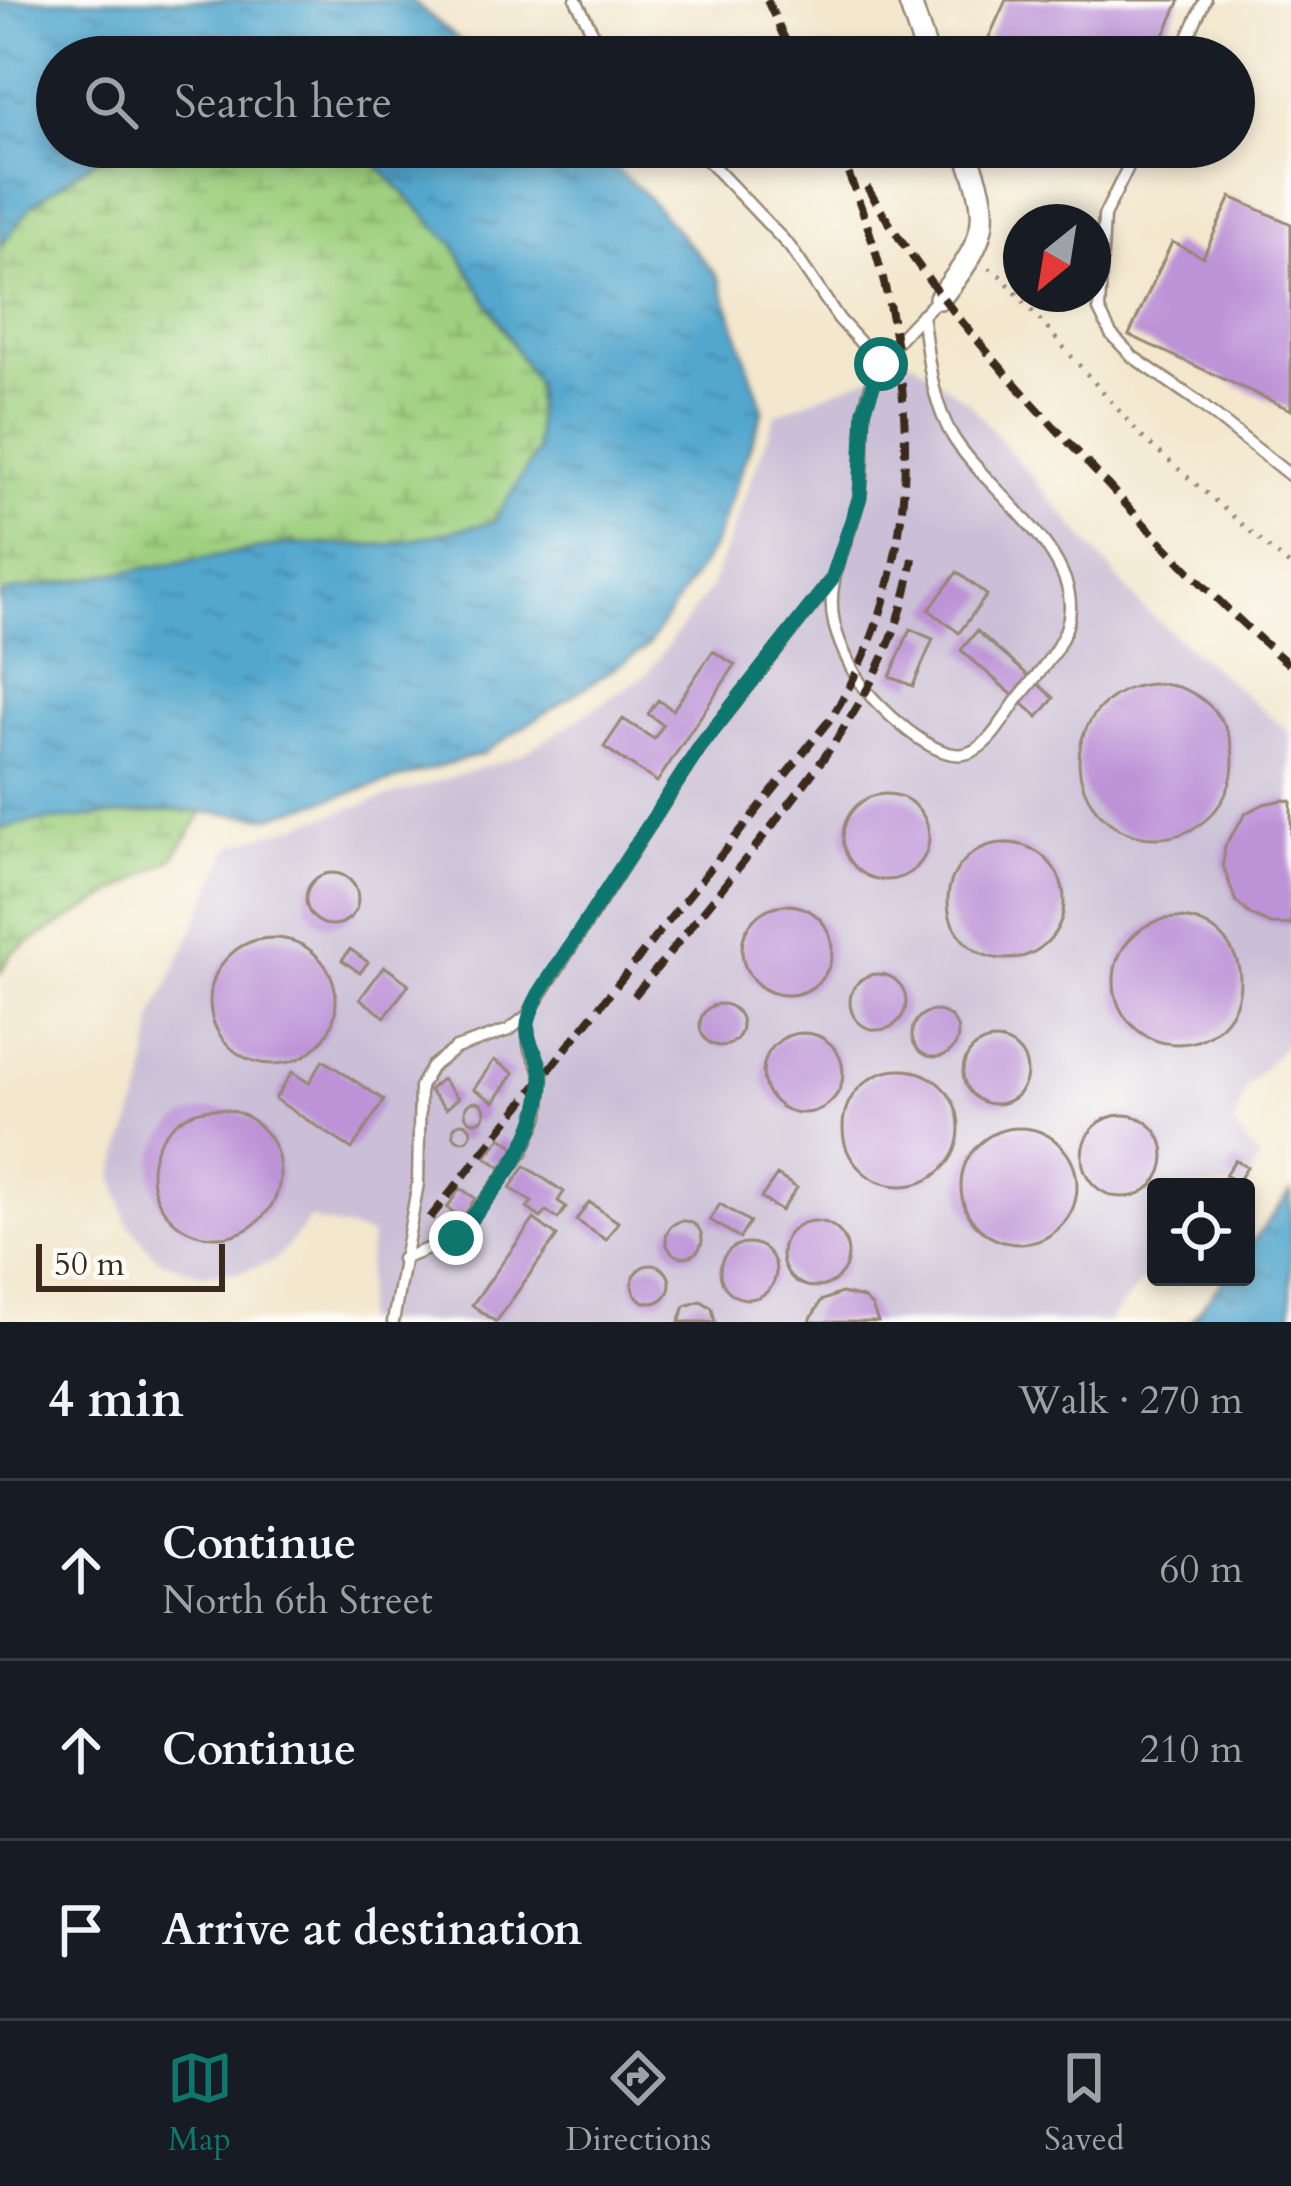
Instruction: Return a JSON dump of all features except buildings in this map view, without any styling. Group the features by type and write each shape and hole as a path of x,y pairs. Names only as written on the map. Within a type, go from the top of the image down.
{"street":[{"path":"909,0 921,36"},
{"path":"940,298 971,258 984,217 981,187 973,168"}],"lane":[{"path":"576,0 594,36"},
{"path":"1189,36 1205,0"},
{"path":"715,168 790,247 839,320 881,364"},
{"path":"1128,168 1104,216 1103,322 1133,357 1291,476"},
{"path":"393,1322 418,1183 420,1087 432,1066 456,1048 509,1030 527,1016 700,747 832,579 860,497 864,411 881,364 896,339 940,298"},
{"path":"832,579 834,622 855,675 882,707 942,752 965,755 985,743 1061,641 1070,606 1055,557 949,430 930,374 922,314"},
{"path":"402,1259 456,1238 523,1150 538,1114 543,1076 529,1046 527,1016"}],"path":[{"path":"971,258 1002,277 1143,438 1291,567"}],"shaded area":[{"path":"912,360 969,403 1145,610 1291,734 1291,1038 1247,1087 1233,1125 1259,1158 1250,1178 1147,1178 1147,1275 1108,1322 362,1322 371,1235 310,1219 275,1261 240,1272 202,1274 157,1259 127,1222 113,1176 144,1085 154,1015 231,846 522,755 646,675 711,587 776,414"}],"green space":[{"path":"84,168 379,168 453,244 536,384 537,452 494,522 390,545 287,544 8,592 0,598 0,247 32,205"},
{"path":"204,811 172,859 12,952 0,973 0,829 29,822"}],"water":[{"path":"0,0 411,0 455,36 36,36 36,168 84,168 32,205 0,247"},
{"path":"379,168 614,168 642,191 719,278 763,410 714,546 647,647 482,754 270,817 174,810 29,822 0,829 0,598 7,592 287,544 390,545 493,522 537,452 536,384 453,244"},
{"path":"1291,1192 1291,1322 1190,1322 1218,1286 1255,1286 1255,1238"}],"railway":[{"path":"767,0 783,36"},
{"path":"430,1218 831,718 866,652 889,582 902,509 905,436 899,361 885,288 845,168"},
{"path":"867,187 940,295 996,362 1184,566 1291,666"},
{"path":"634,996 768,831 859,704 892,635 913,558"}],"route":[{"path":"456,1238 523,1150 538,1114 543,1076 529,1046 527,1016 539,994 700,747 832,579 860,497 864,411 881,364"}]}
